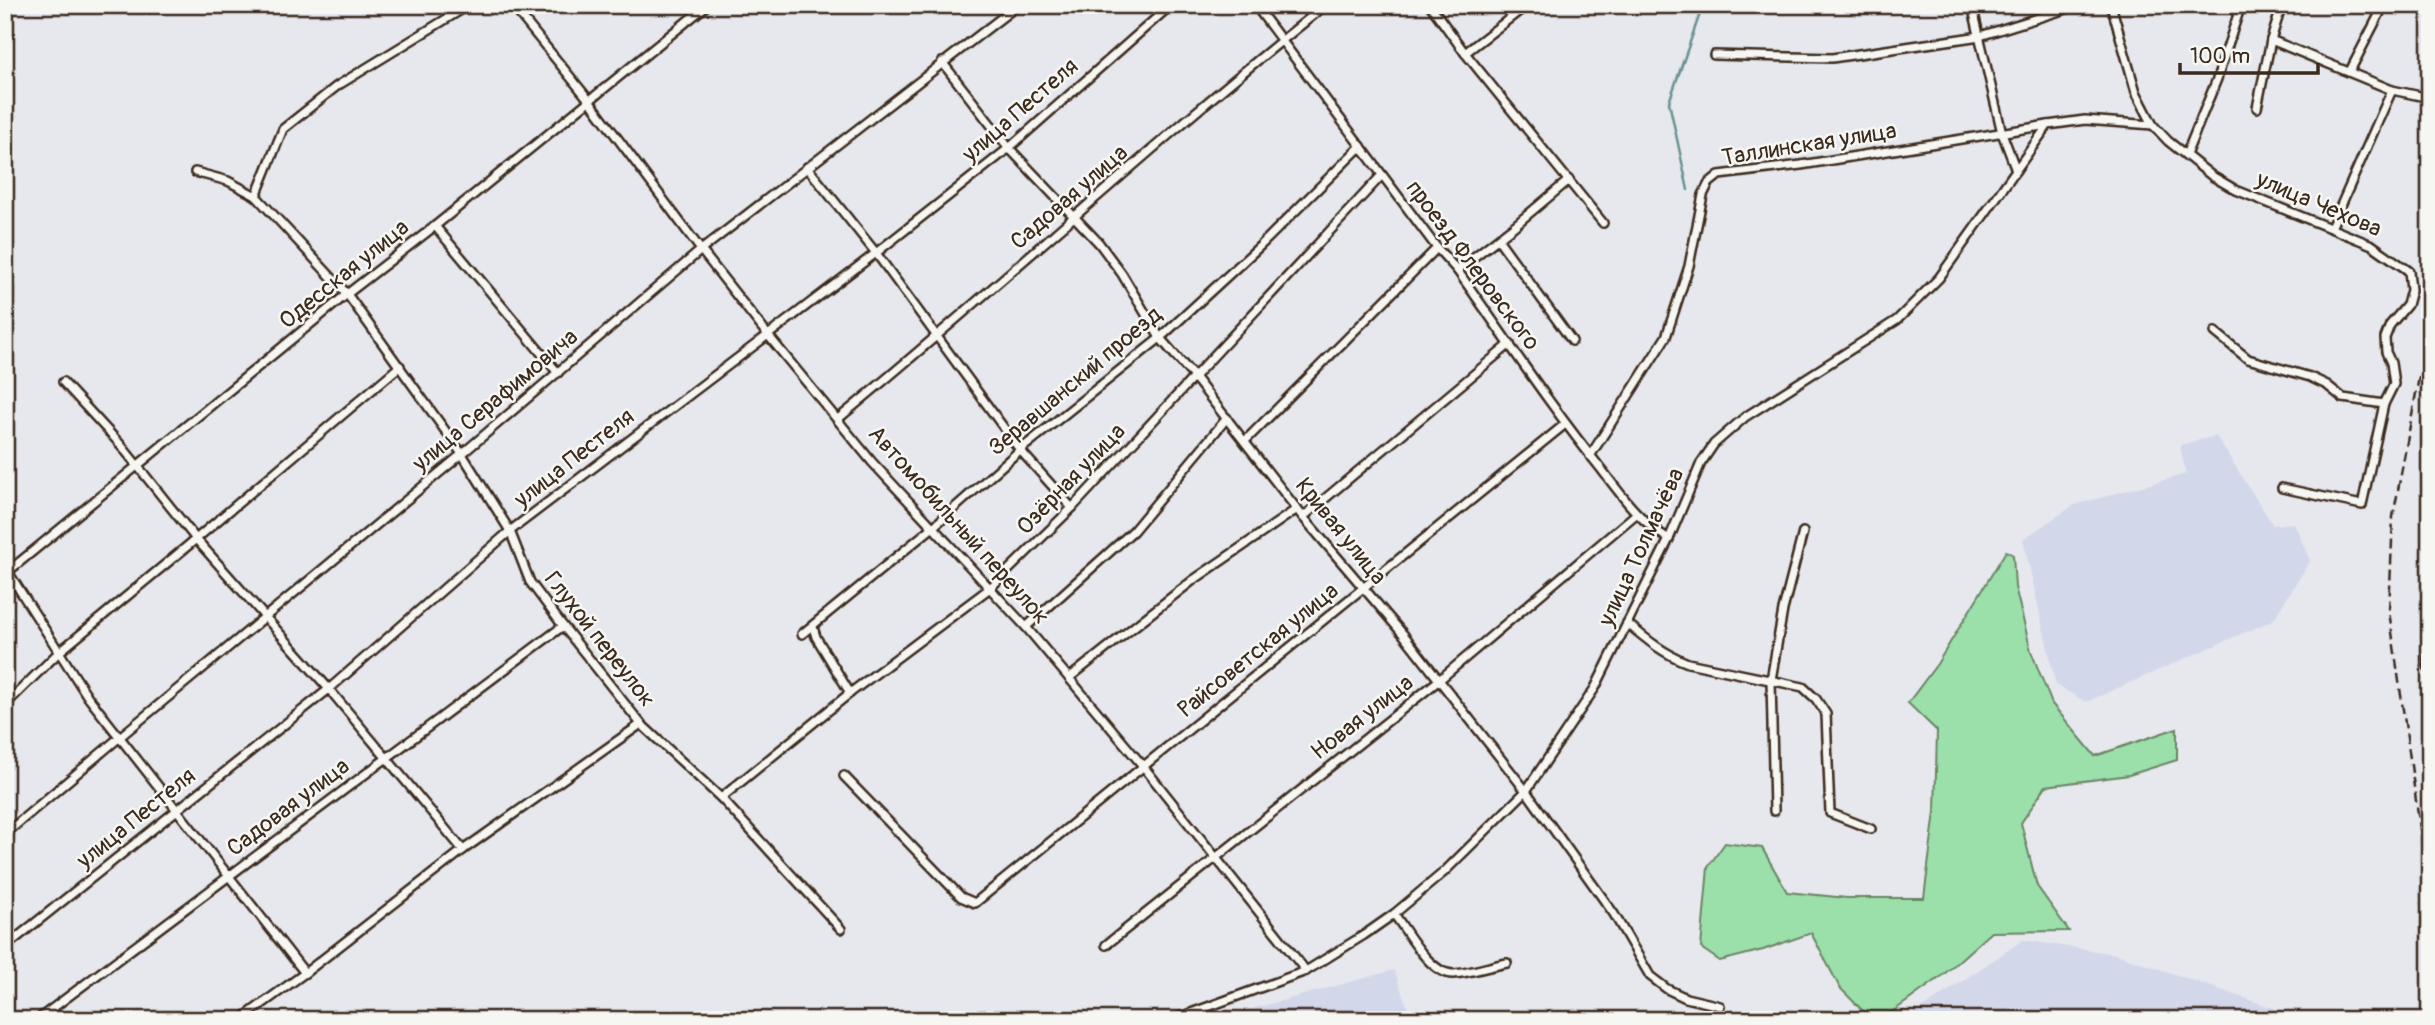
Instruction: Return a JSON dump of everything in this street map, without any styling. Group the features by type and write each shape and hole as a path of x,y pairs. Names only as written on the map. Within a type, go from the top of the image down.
{"main road":[{"path":"2430,656 2430,666"}],"street":[{"path":"256,196 283,129 338,86 469,5"},
{"name":"Автомобильный переулок","path":"512,5 589,100 767,334 872,462 1026,627 1143,766 1307,971"},
{"name":"Одесская улица","path":"6,573 707,5"},
{"name":"улица Серафимовича","path":"5,834 462,454 701,250 1018,5"},
{"name":"улица Пестеля","path":"5,947 329,689 510,531 876,253 1009,148 1171,5"},
{"name":"проезд Флеровского","path":"1255,5 1437,248 1457,270 1564,425 1636,514 1651,528 1669,539"},
{"name":"Садовая улица","path":"838,419 937,338 1281,40 1326,5"},
{"path":"1430,5 1465,53 1603,223"},
{"path":"1465,53 1527,5"},
{"path":"1972,5 2002,133 2017,170"},
{"path":"1714,55 1832,58 1980,36 2079,5"},
{"path":"2111,5 2136,92 2153,125"},
{"path":"2186,155 2217,79 2241,5"},
{"path":"2257,108 2271,40 2283,5"},
{"path":"2350,71 2384,5"},
{"path":"2271,40 2392,90 2430,98"},
{"name":"Кривая улица","path":"942,62 1009,148 1099,243 1122,274 1160,338 1195,377 1303,517 1402,634 1527,791 1614,914 1650,976 1667,989 1686,998 1720,1006"},
{"path":"2331,228 2392,90"},
{"path":"2048,125 2085,120 2153,125"},
{"name":"Таллинская улица","path":"1590,456 1666,337 1689,266 1703,195 1709,183 1718,175 2048,125"},
{"name":"улица Толмачёва","path":"1172,1020 1307,971 1394,914 1444,872 1527,791 1595,688 1669,539 1701,463 1714,444 1745,417 1896,320 1939,278 2048,125"},
{"name":"улица Чехова","path":"2153,125 2212,176 2236,190 2372,245 2409,271 2411,290 2407,305 2390,325 2385,338 2394,384 2384,404 2362,505 2281,488"},
{"name":"Зеравшанский проезд","path":"802,634 933,527 1020,450 1160,338 1260,246 1361,146"},
{"path":"807,167 876,253 1020,450 1072,508"},
{"name":"Глухой переулок","path":"195,172 228,181 256,196 347,294 462,454 510,531 530,582 563,626 641,724 721,799 841,929"},
{"name":"Озёрная улица","path":"721,799 850,693 990,588 1072,508 1382,175"},
{"path":"1457,270 1569,180"},
{"path":"435,226 558,373"},
{"path":"1498,239 1572,341"},
{"path":"1245,441 1437,248"},
{"path":"2215,332 2248,359 2310,377 2343,397 2384,404"},
{"path":"1303,517 1510,344"},
{"path":"5,705 58,653 400,366"},
{"path":"63,382 120,444 196,539 329,689 463,850"},
{"path":"1026,627 1133,531 1227,418"},
{"name":"Райсоветская улица","path":"844,776 961,897 975,903 1564,425"},
{"path":"1069,678 1192,581 1297,509"},
{"name":"Новая улица","path":"1106,945 1438,681 1636,514"},
{"path":"1774,811 1771,680 1783,610 1803,532"},
{"path":"6,573 88,697 305,973"},
{"path":"1627,623 1671,657 1803,687 1826,714 1830,813 1871,829"},
{"name":"Садовая улица","path":"37,1020 563,626"},
{"path":"813,627 816,637 850,693"},
{"path":"240,1020 463,850 641,724"},
{"path":"1394,914 1428,961 1439,970 1452,975 1507,962"}],"shaded area":[{"path":"2216,436 2273,525 2294,523 2310,561 2273,620 2086,702 2056,685 2023,539 2074,505 2186,474 2180,445"},
{"path":"2023,940 2116,954 2276,1009 2274,1020 1905,1020"},
{"path":"1394,970 1412,1020 1212,1020"}],"green space":[{"path":"2006,551 2013,555 2015,587 2031,651 2052,704 2095,756 2177,728 2177,760 2129,775 2046,786 2021,823 2037,886 2069,931 1991,932 1942,976 1881,1020 1872,1020 1840,988 1811,933 1763,950 1720,961 1701,948 1708,867 1725,843 1762,848 1787,892 1847,898 1924,898 1935,812 1937,731 1908,703 1937,664"}],"waterway":[{"path":"1688,190 1669,102 1703,5"}],"railway":[{"path":"2430,318 2393,517 2389,611 2430,899"}]}
